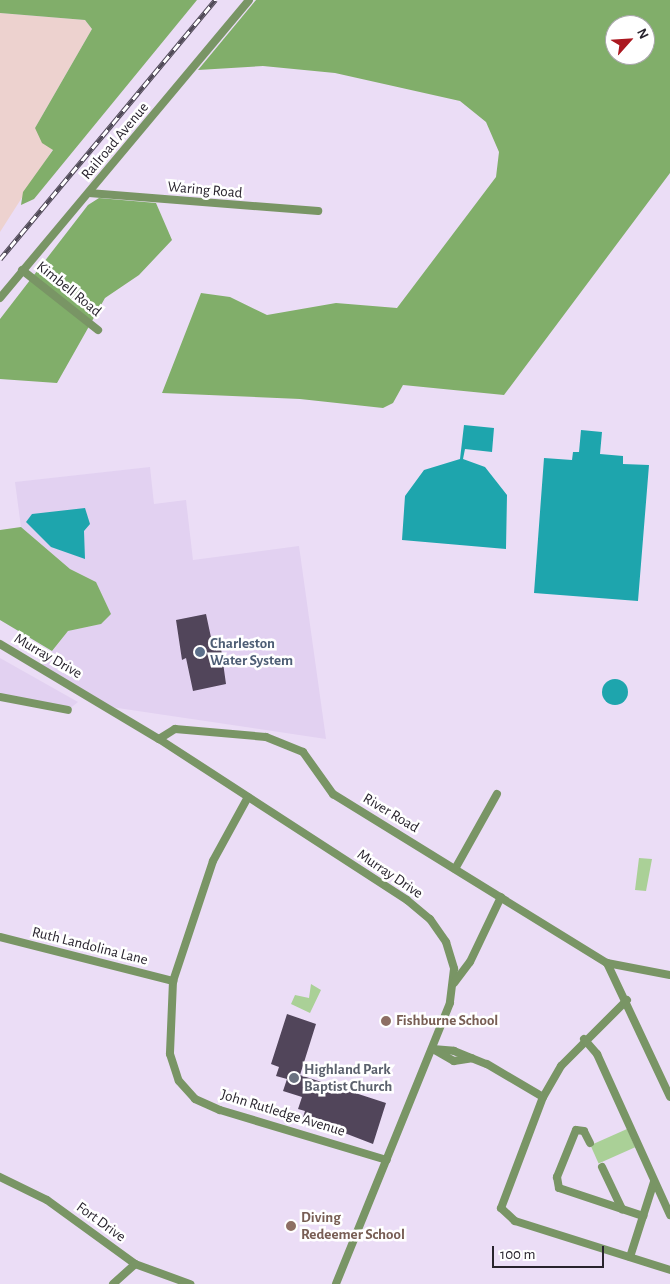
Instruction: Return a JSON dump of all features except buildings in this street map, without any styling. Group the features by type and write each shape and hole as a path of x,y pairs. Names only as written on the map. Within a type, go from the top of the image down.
{"street":[{"name":"Railroad Avenue","path":"0,298 89,194 249,0"},
{"name":"Waring Road","path":"89,194 318,211"},
{"name":"Kimbell Road","path":"22,270 98,330"},
{"name":"Murray Drive","path":"0,644 159,739 425,914 449,949 453,985 433,1049 336,1284"},
{"path":"0,697 68,710"},
{"name":"River Road","path":"159,739 175,729 266,737 303,752 333,794 607,963"},
{"path":"455,869 497,794"},
{"name":"John Rutledge Avenue","path":"248,797 213,861 173,981 170,1054 179,1081 195,1098 220,1110 387,1160"},
{"path":"453,985 470,962 502,897"},
{"name":"Ruth Landolina Lane","path":"0,937 173,981"},
{"path":"607,963 670,975"},
{"path":"607,963 627,1000 670,1097"},
{"path":"627,1000 584,1039 543,1097 502,1203 503,1213 515,1221 670,1270"},
{"path":"584,1039 597,1054 670,1215"},
{"path":"433,1049 472,1058 543,1097"},
{"path":"590,1142 584,1130 576,1130 557,1186 563,1192 643,1216"},
{"path":"602,1167 622,1209"},
{"name":"Fort Drive","path":"0,1177 47,1200 135,1264 188,1284"},
{"path":"630,1257 654,1182"},
{"path":"113,1284 135,1264"}],"shaded area":[{"path":"0,0 197,0 34,199 21,205 23,192 53,150 42,143 35,128 92,29 85,20 0,13"},
{"path":"256,0 670,0 670,173 504,395 403,385 393,403 383,408 300,399 162,393 201,293 230,297 267,315 336,303 397,308 496,177 499,152 486,122 460,101 335,73 263,66 198,70"},
{"path":"0,13 85,20 92,29 35,128 53,149 0,232"},
{"path":"99,198 156,203 172,240 139,275 105,298 57,383 0,379 0,319 88,205"},
{"path":"464,425 494,428 492,452 465,449 463,459 485,467 507,495 506,549 402,540 405,496 424,470 460,459"},
{"path":"581,430 602,432 600,454 623,456 623,464 649,465 638,601 534,593 544,458 572,460 573,452 579,452"},
{"path":"150,467 154,504 186,500 193,560 299,546 326,739 104,706 40,667 68,631 101,624 96,582 70,569 21,527 15,482"},
{"path":"85,508 90,524 84,531 85,559 51,547 26,522 32,514"},
{"path":"21,527 70,569 96,582 111,614 101,624 68,631 52,651 0,620 0,530"},
{"path":"0,658 78,702 68,710 0,697"},
{"path":"615,679 624,683 628,692 624,701 615,705 606,701 602,692 606,683"},
{"path":"639,858 652,859 646,891 635,890"},
{"path":"311,984 321,990 310,1013 291,1004 295,995 309,998"},
{"path":"627,1129 635,1147 599,1164 590,1145"}],"railway":[{"path":"0,259 215,0"}],"place":[{"name":"Charleston Water System","path":"200,652"},
{"name":"Fishburne School","path":"386,1021"},
{"name":"Highland Park Baptist Church","path":"294,1078"},
{"name":"Diving Redeemer School","path":"291,1226"}]}
